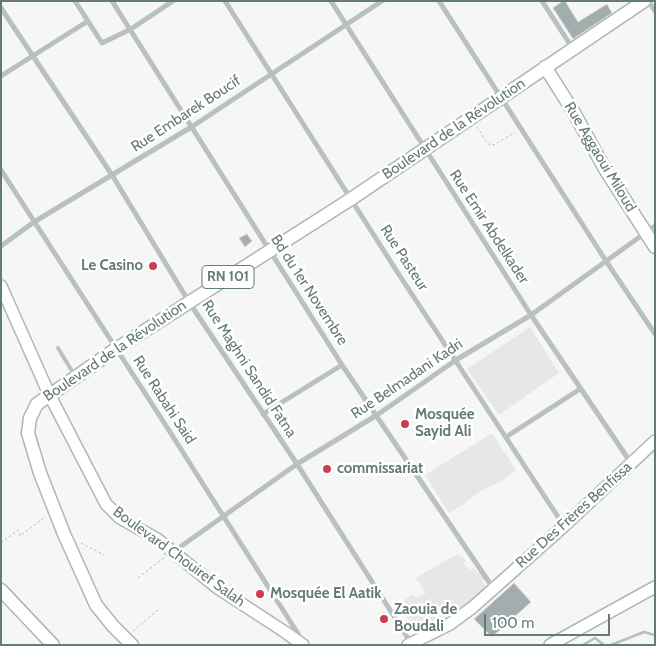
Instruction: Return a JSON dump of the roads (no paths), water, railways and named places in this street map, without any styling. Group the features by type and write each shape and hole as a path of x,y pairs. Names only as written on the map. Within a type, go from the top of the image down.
{"main road":[{"name":"Boulevard de la Révolution","path":"128,641 96,605 40,473 28,433 30,418 37,404 116,349 189,302 271,254 544,67 644,1"},
{"name":"Rue Aggaoui Miloud","path":"544,67 573,112 605,169 650,229 655,247"},
{"name":"Boulevard Chouiref Salah","path":"1,286 50,394 106,504 120,518 157,539 219,589 304,645"},
{"name":"Rue Des Frères Benfissa","path":"493,588 564,526 655,441"},
{"path":"550,645 655,587"},
{"path":"409,644 450,624 473,607 493,588"},
{"path":"1,590 53,645"}],"street":[{"path":"75,1 102,43 131,29 173,1"},
{"name":"Bd du 1er Novembre","path":"112,1 193,126 271,254 342,365 378,415 493,588"},
{"name":"Rue Pasteur","path":"225,1 351,199 564,526"},
{"name":"Rue Emir Abdelkader","path":"331,1 531,315 631,463"},
{"name":"Rue Embarek Boucif","path":"1,246 34,222 193,126 382,1"},
{"path":"439,1 655,334"},
{"path":"542,1 573,49"},
{"path":"648,1 655,11"},
{"name":"Rue Maghni Sandid Fatna","path":"1,8 112,175 189,302 297,464 409,644"},
{"path":"1,76 88,21"},
{"name":"Rue Rabahi Said","path":"1,170 224,516 304,645"},
{"name":"Rue Belmadani Kadri","path":"172,552 297,464 378,415 456,360 531,315 650,229"},
{"path":"263,414 342,365"},
{"path":"506,437 580,389"}],"lane":[{"path":"58,348 75,377"}],"waterway":[{"path":"611,645 644,632 655,635"},
{"path":"583,645 595,638 604,645"}],"place":[{"name":"Le Casino","path":"153,266"},
{"name":"Mosquée Sayid Ali","path":"405,424"},
{"name":"commissariat","path":"327,469"},
{"name":"Mosquée El Aatik","path":"260,594"},
{"name":"Zaouia de Boudali","path":"384,619"}]}
